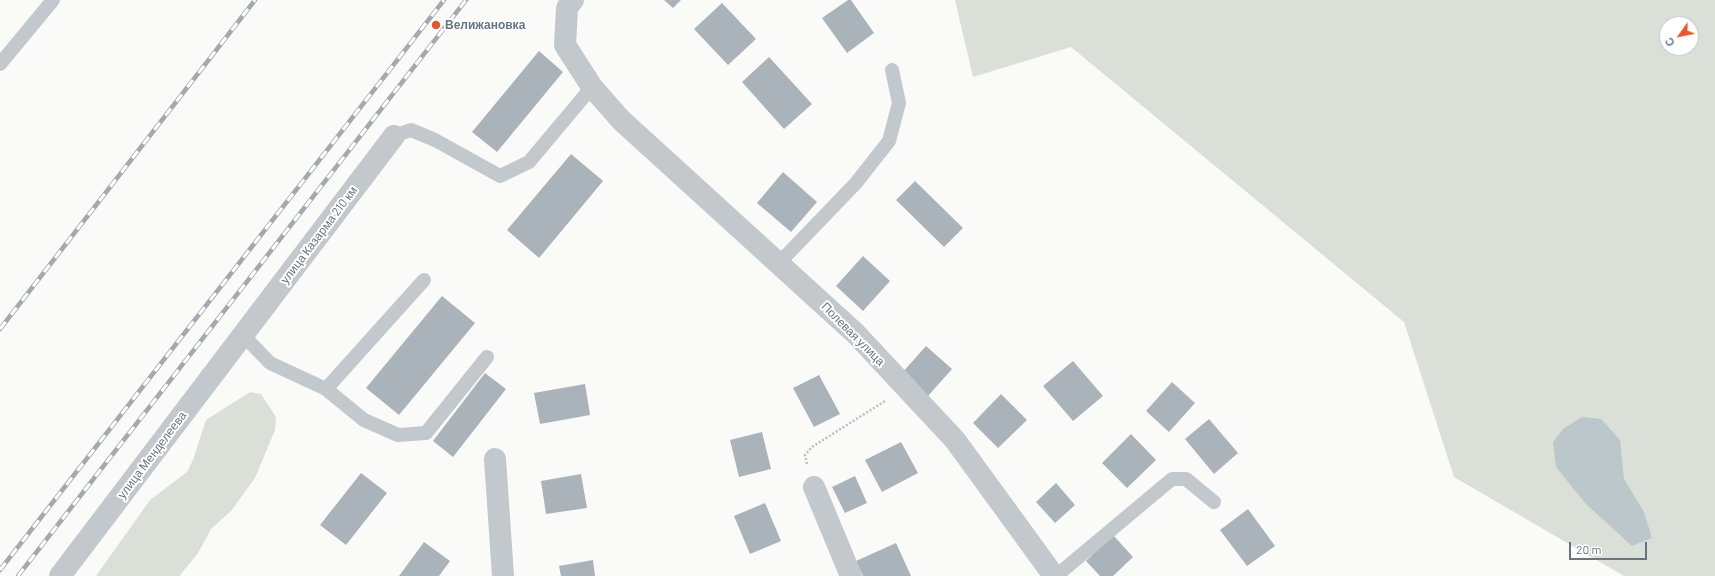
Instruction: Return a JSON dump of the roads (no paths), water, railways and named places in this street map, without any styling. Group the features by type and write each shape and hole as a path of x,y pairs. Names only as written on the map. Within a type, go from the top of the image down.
{"street":[{"name":"Полевая улица","path":"573,0 567,8 564,45 592,87 621,120 856,334 955,440 1055,576"},
{"name":"улица Казарма 210 км","path":"243,335 394,136"},
{"name":"улица Менделеева","path":"60,576 243,335"},
{"path":"495,460 503,576"},
{"path":"814,487 851,576"}],"lane":[{"path":"0,64 53,0"},
{"path":"779,263 856,183 889,141 899,103 892,70"},
{"path":"394,136 411,130 435,140 500,176 529,162 592,87"},
{"path":"326,389 424,280"},
{"path":"243,335 270,362 326,389 364,420 398,435 426,433 487,357"},
{"path":"1055,576 1172,479 1186,479 1214,502"}],"railway":[{"path":"0,329 255,0"},
{"path":"0,570 444,0"},
{"path":"18,576 466,0"}],"place":[{"name":"Велижановка","path":"436,25"}]}
